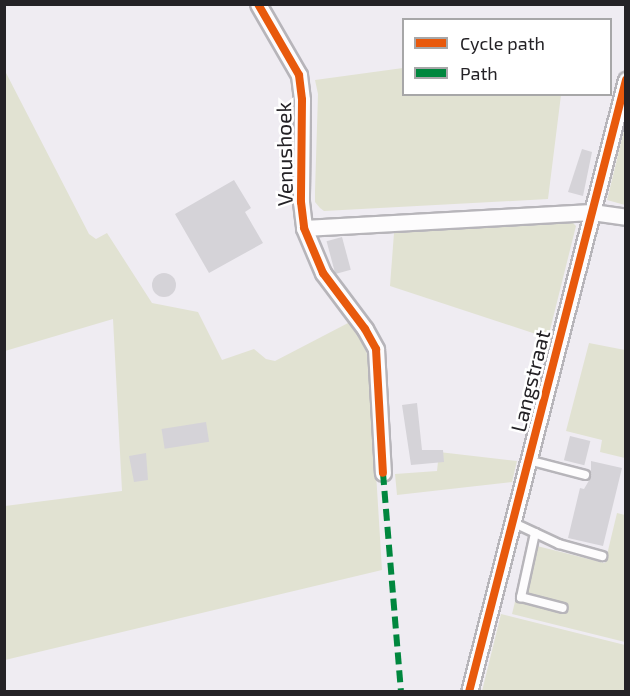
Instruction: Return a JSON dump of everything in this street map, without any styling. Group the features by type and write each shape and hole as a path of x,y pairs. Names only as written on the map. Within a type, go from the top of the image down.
{"street":[{"name":"Venushoek","path":"258,4 299,75 302,100 303,228 323,273 365,329 376,348 383,473"},
{"name":"Langstraat","path":"469,692 626,80"},
{"name":"Venushoek","path":"303,228 592,212 626,217"}],"lane":[{"path":"528,460 585,475"},
{"path":"512,522 559,544 602,555"},
{"path":"535,533 521,597 563,608"}],"green space":[{"path":"402,68 402,96 561,96 548,199 324,211 315,202 318,94 315,80"},
{"path":"4,69 89,234 96,239 107,233 152,303 198,312 222,360 254,349 266,359 275,361 350,322 360,336 369,359 382,570 5,660 5,506 122,491 113,319 5,351"},
{"path":"625,126 624,188 625,205 607,200"},
{"path":"573,223 576,226 548,338 390,286 394,233"},
{"path":"589,343 625,350 625,458 600,452 602,440 566,431"},
{"path":"439,452 517,461 512,482 397,495 395,474 437,471"},
{"path":"617,513 625,515 625,642 512,614 529,544 605,563"},
{"path":"501,614 625,645 625,691 482,691"}],"building":[{"path":"582,149 592,152 583,196 568,192"},
{"path":"234,180 251,208 245,212 263,243 209,273 175,214"},
{"path":"342,237 351,270 335,274 327,241"},
{"path":"159,273 169,273 176,280 176,290 169,297 159,297 152,290 152,280"},
{"path":"417,403 422,450 443,450 444,462 411,465 402,405"},
{"path":"206,422 209,442 165,449 162,429"},
{"path":"570,436 590,441 584,465 564,460"},
{"path":"146,453 148,480 134,482 129,456"},
{"path":"591,461 622,468 603,546 568,538 580,488 584,489 591,477"}],"marked path":[{"path":"383,473 401,692"}],"cycle path":[{"path":"258,4 299,75 302,100 301,202 304,228 323,273 365,329 376,349 383,473"},
{"path":"469,692 626,80"}]}
